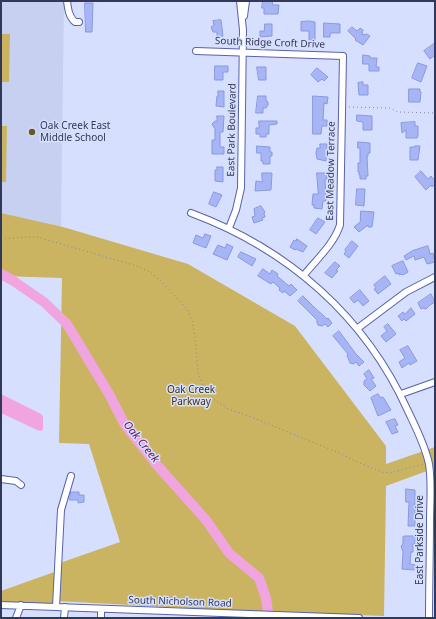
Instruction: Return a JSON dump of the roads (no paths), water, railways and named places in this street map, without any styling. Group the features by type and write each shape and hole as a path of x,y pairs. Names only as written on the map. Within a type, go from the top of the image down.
{"street":[{"path":"68,1 71,17 75,22 79,22"},
{"name":"East Park Boulevard","path":"229,228 236,210 241,188 243,30 240,1"},
{"name":"East Park Boulevard","path":"243,30 246,1"},
{"name":"South Ridge Croft Drive","path":"196,51 343,56"},
{"name":"East Meadow Terrace","path":"304,275 338,232 340,225 343,56"},
{"name":"East Parkside Drive","path":"191,213 229,228 267,249 304,275 340,308 358,328 401,394 424,446 430,476 429,618"},
{"path":"358,328 400,296 435,277"},
{"path":"401,394 435,382"},
{"path":"56,607 61,510 71,476"},
{"path":"1,479 16,481 21,485"},
{"name":"South Nicholson Road","path":"1,605 359,618"},
{"path":"16,618 21,606"},
{"path":"64,618 65,607"},
{"path":"101,608 101,618"},
{"path":"143,610 143,618"}],"waterway":[{"name":"Oak Creek","path":"1,274 44,302 67,324 109,394 125,425 156,464 206,520 229,553 259,578 266,598 269,618"}],"place":[{"name":"Oak Creek East Middle School","path":"32,132"}],"park label":[{"name":"Oak Creek Parkway","path":"191,396"}]}
